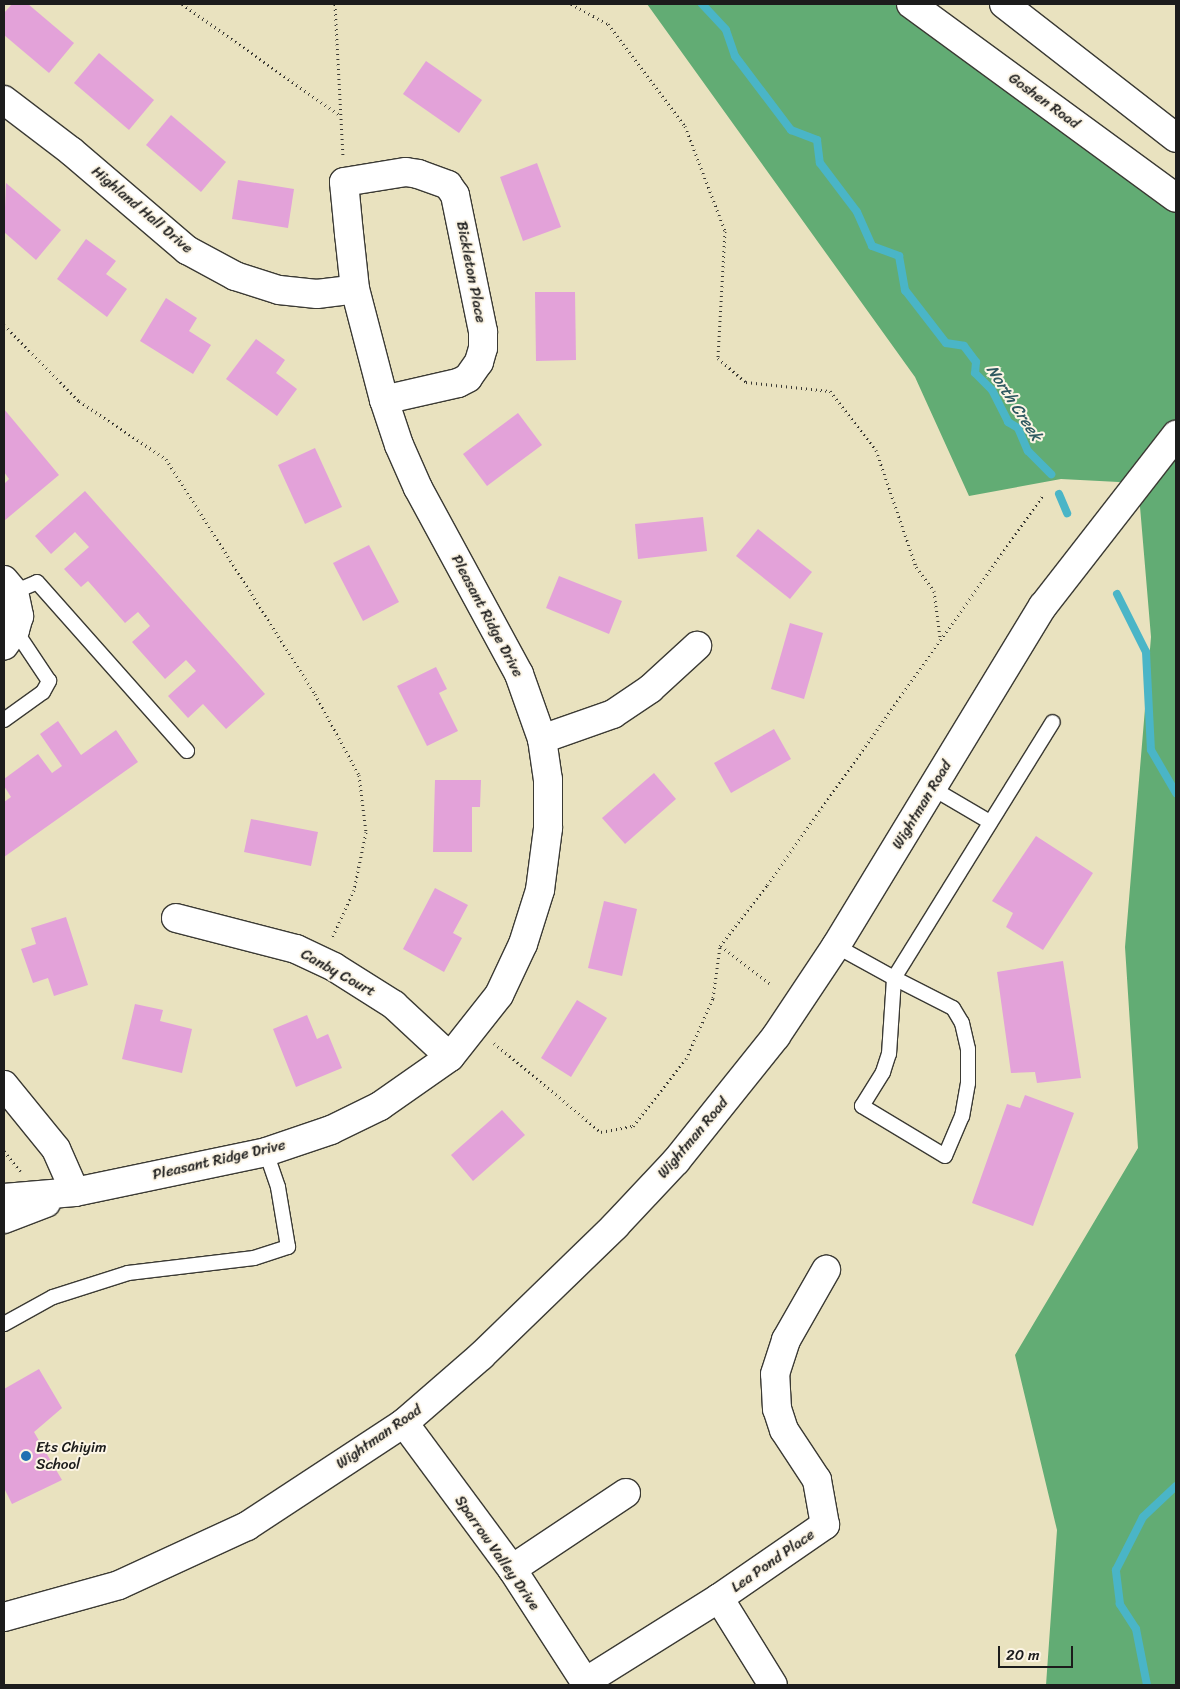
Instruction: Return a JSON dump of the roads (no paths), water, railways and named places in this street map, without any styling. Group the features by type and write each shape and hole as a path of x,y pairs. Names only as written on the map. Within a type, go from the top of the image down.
{"street":[{"name":"Goshen Road","path":"911,4 1176,198"},
{"path":"1004,4 1176,138"},
{"name":"Highland Hall Drive","path":"4,100 71,151 186,250 235,276 279,290 316,294 355,289"},
{"name":"Bickleton Place","path":"344,182 406,172 435,178 448,185 456,195 483,332 479,362 468,378 446,387 384,400"},
{"name":"Pleasant Ridge Drive","path":"4,1198 75,1192 266,1152 331,1130 380,1106 450,1057 499,995 523,944 540,890 548,828 548,780 542,739 519,674 418,488 384,400 355,289 344,182"},
{"name":"Wightman Road","path":"4,1617 119,1585 247,1526 404,1423 481,1356 615,1226 676,1161 776,1036 836,946 1043,606 1176,435"},
{"path":"9,586 19,616 9,638"},
{"path":"542,739 613,714 650,689 697,646"},
{"name":"Canby Court","path":"176,918 296,949 322,961 394,1005 450,1057"},
{"path":"4,1084 56,1150 75,1192"},
{"name":"Pleasant Ridge Drive","path":"4,1219 75,1192"},
{"name":"Lea Pond Place","path":"586,1684 719,1598 826,1525 817,1480 784,1430 777,1409 775,1374 786,1340 826,1270"},
{"name":"Sparrow Valley Drive","path":"404,1423 512,1569 586,1684"},
{"path":"512,1569 626,1493"},
{"path":"719,1598 773,1685"}],"lane":[{"path":"9,586 37,582 187,751"},
{"path":"4,720 43,692 49,681 9,638"},
{"path":"836,946 894,978 953,1008 962,1023 968,1049 968,1083 962,1116 945,1156 862,1106 883,1072 889,1054 894,978 1053,722"},
{"path":"932,788 990,822"},
{"path":"4,1324 53,1298 128,1272 254,1258 288,1248 278,1187 266,1152"}],"waterway":[{"name":"North Creek","path":"702,4 726,30 735,56 791,130 817,140 820,163 857,212 872,246 899,256 905,290 946,343 964,346 976,362 975,373 992,390 1008,422 1018,428 1028,451 1051,474"},
{"name":"North Creek","path":"1059,494 1067,513"},
{"name":"North Creek","path":"1117,594 1146,652 1151,750 1176,793"},
{"name":"North Creek","path":"1147,1685 1136,1629 1120,1604 1116,1570 1143,1517 1176,1486"}],"place":[{"name":"Ets Chiyim School","path":"26,1456"}]}
